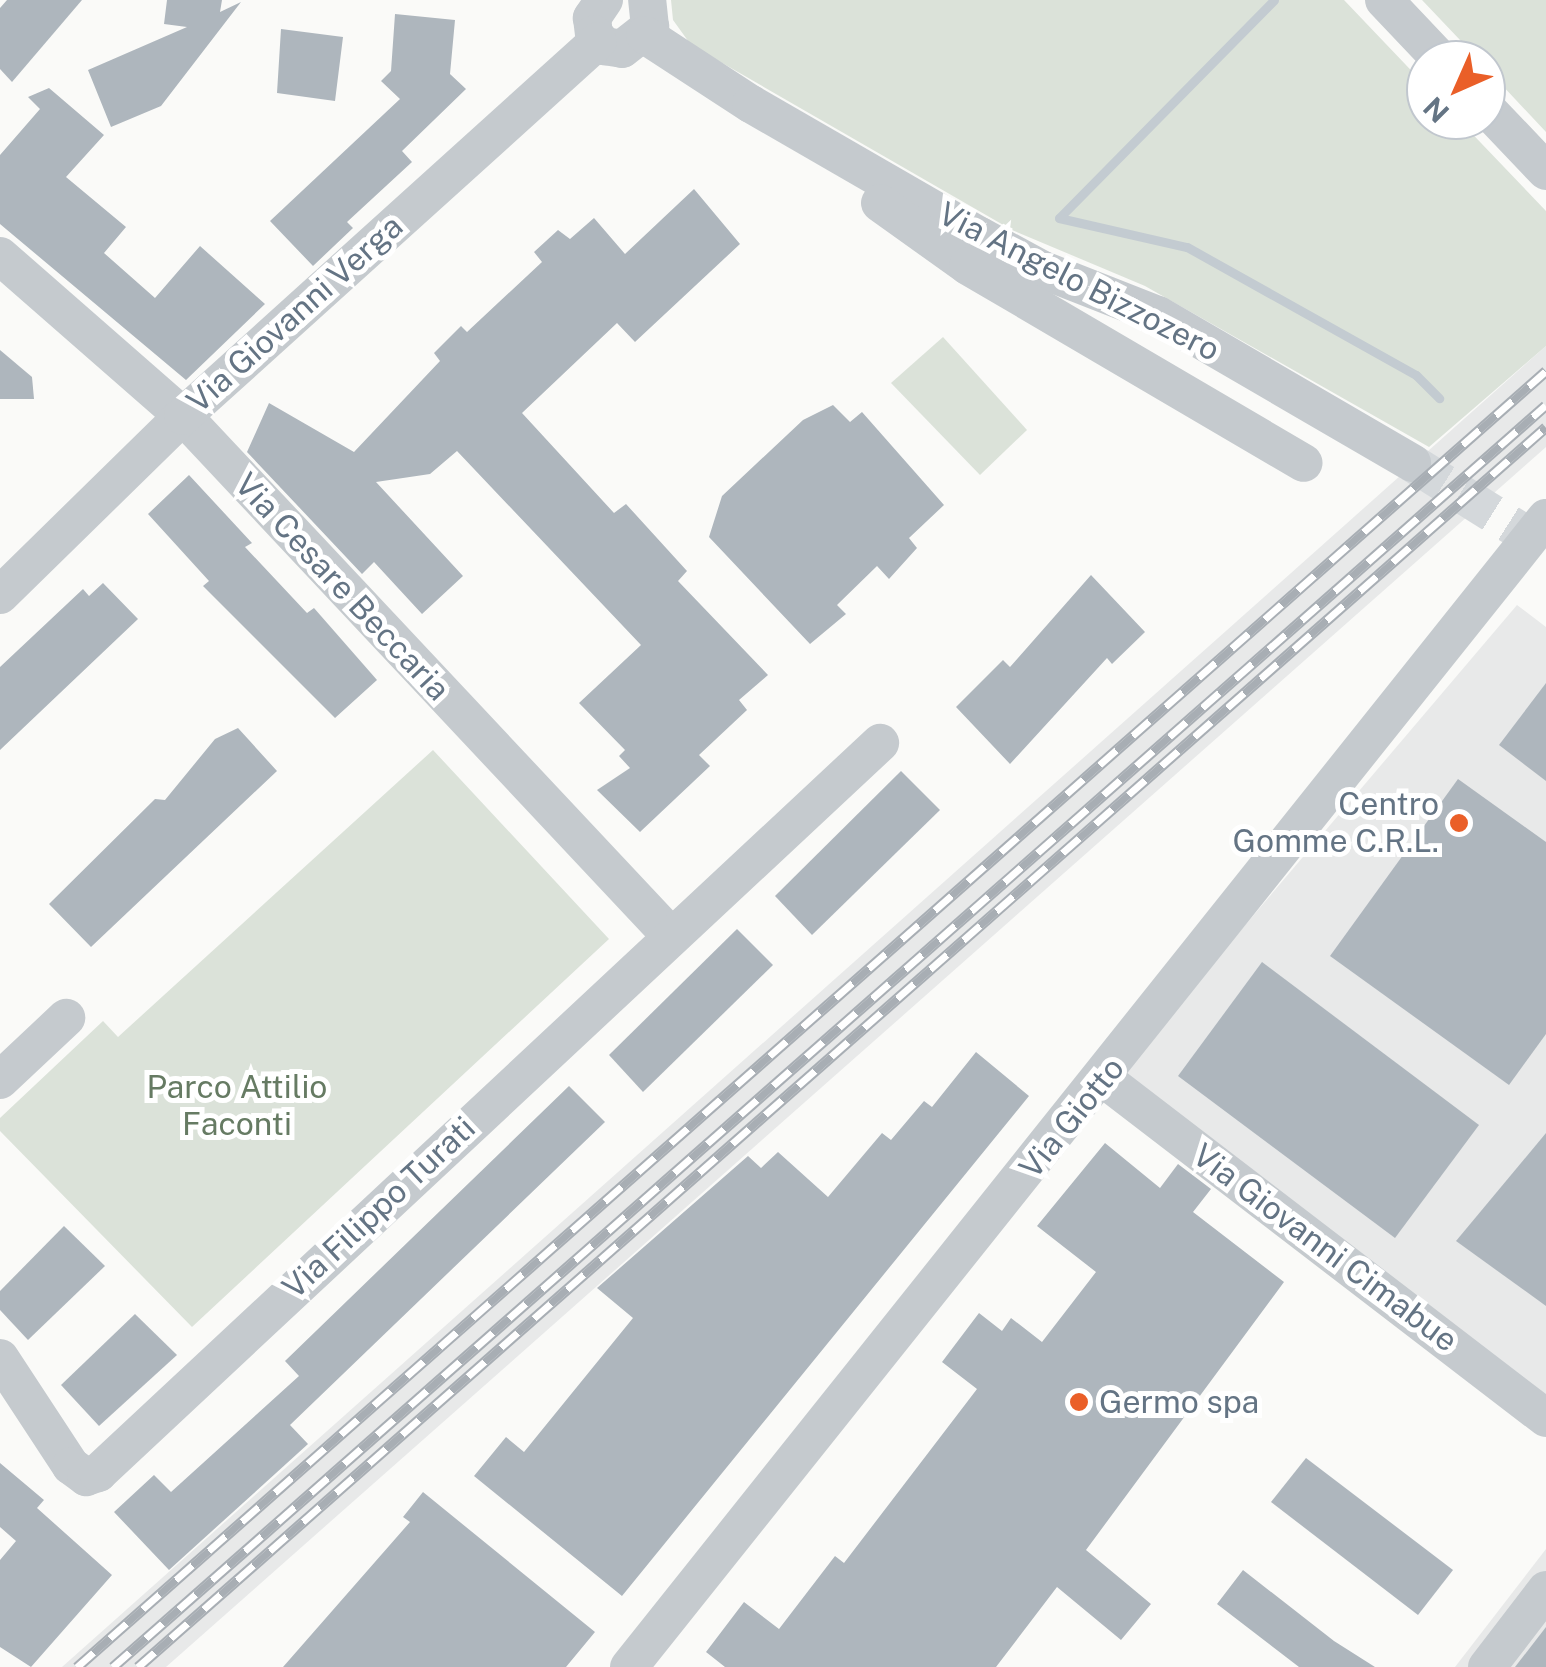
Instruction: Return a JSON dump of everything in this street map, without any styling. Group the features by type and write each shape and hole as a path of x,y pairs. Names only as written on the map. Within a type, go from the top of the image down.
{"street":[{"path":"1384,0 1422,40"},
{"path":"592,12 622,49 646,18"},
{"name":"Via Giovanni Verga","path":"0,595 592,12"},
{"name":"Via Angelo Bizzozero","path":"646,18 814,142 1043,270 1158,316 1412,463"},
{"path":"1506,129 1546,171"},
{"path":"814,142 887,209 968,266 1304,463"},
{"name":"Via Cesare Beccaria","path":"0,256 182,416 669,934"},
{"name":"Via Giotto","path":"629,1667 1513,568 1546,518"},
{"name":"Via Filippo Turati","path":"0,1358 71,1466 86,1477 112,1460 669,934 880,743"},
{"path":"0,1080 66,1018"},
{"name":"Via Giovanni Cimabue","path":"1104,1079 1546,1418"},
{"path":"1487,1667 1546,1590"}],"shaded area":[{"path":"1546,346 1546,447 166,1667 62,1667"},
{"path":"1517,605 1546,627 1546,1406 1117,1076"},
{"path":"1546,1549 1546,1667 1455,1667"}],"green space":[{"path":"671,0 1344,0 1406,65 1406,140 1478,140 1546,211 1546,346 1429,447 1145,286 1012,230 691,45 673,20"},
{"path":"1422,0 1546,0 1546,132 1506,89 1506,40 1460,40"},
{"path":"943,337 1027,430 980,475 891,383"},
{"name":"Parco Attilio Faconti","path":"433,750 609,939 192,1327 0,1131 0,1118 103,1021 118,1037"}],"building":[{"path":"7,0 82,0 12,82 0,69 0,8"},
{"path":"167,0 222,0 220,12 241,2 161,106 111,127 88,70 187,27 164,24"},
{"path":"395,14 455,20 450,74 466,89 402,151 412,162 347,222 353,228 313,266 270,221 400,99 381,81 391,71"},
{"path":"281,29 343,37 335,101 277,93"},
{"path":"49,88 104,135 66,177 126,227 104,253 155,298 200,246 265,304 186,380 0,224 0,155 40,109 28,97"},
{"path":"694,189 740,244 635,342 617,323 522,413 614,513 626,504 687,571 678,581 768,675 739,700 747,710 699,755 710,766 640,832 597,790 630,768 619,756 625,750 579,703 641,645 457,451 430,474 376,482 463,576 422,614 374,562 362,574 247,452 269,403 354,452 440,361 434,353 461,326 467,332 542,262 534,252 558,230 570,239 594,218 625,254"},
{"path":"0,350 32,377 34,399 0,399"},
{"path":"833,405 850,422 862,412 944,505 909,538 917,548 889,579 877,566 837,605 846,614 810,644 709,537 722,496 803,420"},
{"path":"189,475 252,543 245,547 307,613 314,608 377,680 335,718 203,586 209,581 148,514"},
{"path":"1091,575 1145,632 1112,664 1107,658 1010,764 956,707 1003,660 1010,667"},
{"path":"103,583 138,619 0,750 0,667 83,589 89,596"},
{"path":"1546,683 1546,781 1499,745"},
{"path":"238,728 277,771 91,947 49,904 155,799 165,800 215,739"},
{"path":"901,771 940,810 812,935 775,896"},
{"path":"1458,779 1546,842 1546,1034 1509,1085 1330,956"},
{"path":"737,929 773,965 643,1092 609,1055"},
{"path":"1262,962 1479,1125 1395,1238 1178,1076"},
{"path":"976,1052 1029,1096 622,1596 474,1476 506,1437 524,1452 633,1318 597,1288 748,1156 761,1168 778,1152 828,1197 882,1133 891,1140 924,1101 932,1107"},
{"path":"569,1086 605,1122 290,1425 308,1444 169,1570 114,1512 154,1475 171,1492 299,1376 285,1361"},
{"path":"1546,1133 1546,1306 1456,1241"},
{"name":"Germo spa","path":"1105,1143 1160,1188 1178,1164 1211,1189 1193,1212 1284,1282 1086,1550 1151,1604 1121,1640 1057,1587 996,1667 725,1667 706,1652 744,1602 779,1629 835,1556 844,1563 977,1389 942,1362 979,1313 1002,1331 1011,1318 1042,1342 1096,1272 1037,1226"},
{"path":"64,1226 105,1266 28,1340 0,1310 0,1291"},
{"path":"135,1314 177,1355 99,1426 61,1385"},
{"path":"1306,1458 1453,1570 1418,1615 1271,1502"},
{"path":"0,1463 44,1500 37,1508 112,1575 31,1667 0,1647 0,1560 16,1541 0,1527"},
{"path":"423,1492 595,1632 566,1667 283,1667 410,1522 403,1517"},
{"path":"1243,1570 1334,1641 1375,1667 1299,1667 1217,1604"},
{"path":"1546,1627 1546,1667 1515,1667"}],"waterway":[{"path":"1274,0 1059,218 1187,247 1416,375 1439,398"}],"tunnel":[{"path":"1412,463 1546,547"}],"railway":[{"path":"77,1667 1546,371"},
{"path":"113,1667 1546,405"},
{"path":"138,1667 1546,427"}],"place":[{"name":"Centro Gomme C.R.L.","path":"1459,823"},
{"name":"Germo spa","path":"1079,1402"}]}
